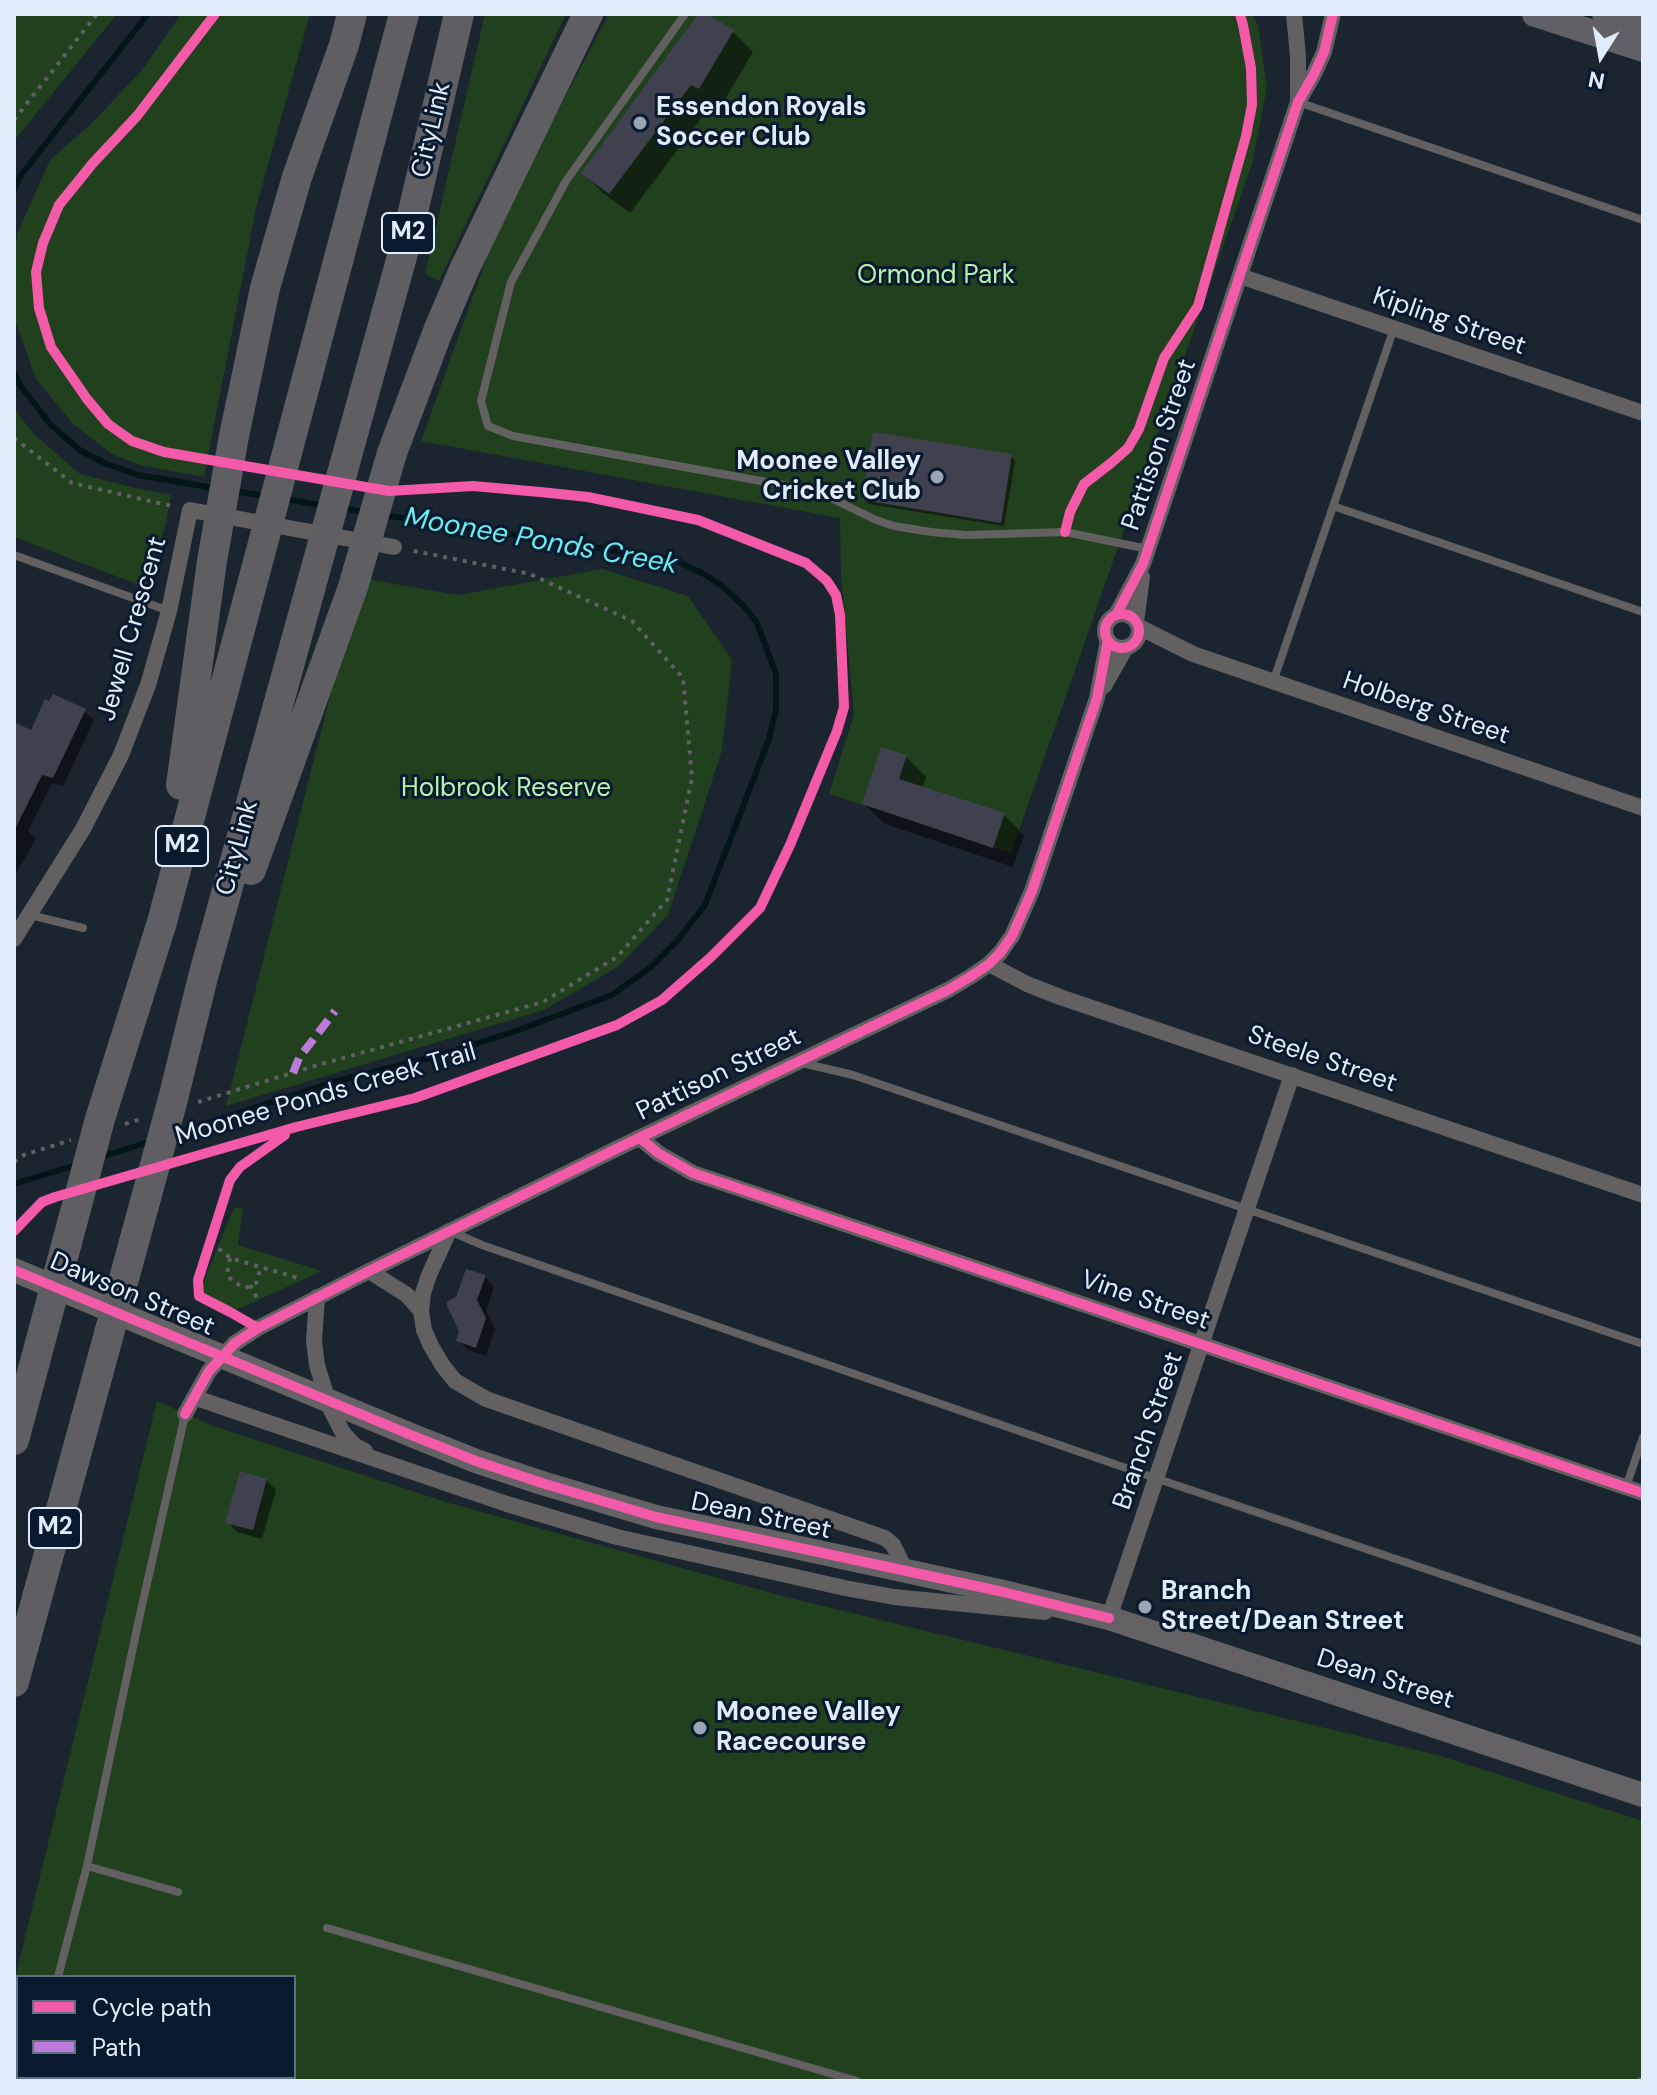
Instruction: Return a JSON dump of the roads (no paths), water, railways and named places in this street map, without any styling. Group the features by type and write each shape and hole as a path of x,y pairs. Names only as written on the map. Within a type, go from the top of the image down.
{"highway":[{"path":"162,922 212,561 234,436 265,288 297,177 352,14"},
{"name":"CityLink","path":"14,1440 100,1119 162,922 404,14"},
{"name":"CityLink","path":"14,1682 173,1099 210,951 406,242 459,14"},
{"path":"173,1099 353,587 392,453 464,270 588,14"}],"main road":[{"path":"1535,14 1643,49"},
{"path":"1605,14 1643,26"}],"street":[{"name":"Pattison Street","path":"1282,14 1296,43"},
{"name":"Pattison Street","path":"1294,14 1298,102"},
{"name":"Pattison Street","path":"1116,615 1145,556 1298,102 1324,52 1333,14"},
{"name":"Kipling Street","path":"1240,276 1643,413"},
{"name":"Jewell Crescent","path":"14,939 83,829 121,755 148,685 169,611 190,510 394,547"},
{"name":"Pattison Street","path":"1138,624 1145,556"},
{"path":"1116,615 1128,615 1138,624 1138,636 1129,646 1116,646 1106,636 1107,626 1116,615"},
{"name":"Holberg Street","path":"1138,624 1193,654 1643,808"},
{"name":"Pattison Street","path":"185,1414 209,1371 235,1343 258,1328 449,1231 948,990 989,964 1006,945 1023,915 1097,698 1108,640"},
{"name":"Pattison Street","path":"1097,698 1129,646"},
{"name":"Holberg Street","path":"1129,646 1193,654"},
{"name":"Steele Street","path":"989,964 1060,997 1643,1195"},
{"name":"Branch Street","path":"1109,1618 1292,1075"},
{"name":"Vine Street","path":"640,1138 658,1153 693,1173 1643,1493"},
{"path":"421,1311 429,1275 449,1231"},
{"name":"Dawson Street","path":"14,1270 411,1435"},
{"path":"369,1271 407,1295 421,1311"},
{"name":"Dean Street","path":"317,1297 314,1341 317,1365 330,1408 343,1433 355,1446 384,1462"},
{"name":"Dean Street","path":"421,1311 424,1330 443,1366 455,1381 486,1399 885,1538 893,1545 906,1571"},
{"name":"Dean Street","path":"196,1398 572,1525 766,1571 894,1597 1109,1618"},
{"name":"Dean Street","path":"411,1435 529,1479 656,1517 999,1591 1109,1618 1643,1795"}],"lane":[{"path":"685,14 566,181 511,282 481,401 488,426 513,436 805,489 894,526 966,535 1065,532 1098,537 1145,556"},
{"path":"1298,102 1643,220"},
{"path":"1273,682 1394,328"},
{"path":"1333,506 1643,612"},
{"path":"14,555 169,611"},
{"path":"30,915 83,928"},
{"path":"798,1062 853,1075 1643,1344"},
{"path":"449,1231 1155,1478 1643,1642"},
{"path":"59,1975 87,1866 185,1414"},
{"path":"1626,1487 1643,1437"},
{"path":"87,1866 178,1892"},
{"path":"327,1928 857,2081"}],"waterway":[{"name":"Moonee Ponds Creek","path":"14,190 21,175 148,14"},
{"name":"Moonee Ponds Creek","path":"14,372 20,385 50,424 81,451 138,475 214,488"},
{"name":"Moonee Ponds Creek","path":"233,491 266,496"},
{"name":"Moonee Ponds Creek","path":"285,499 325,506"},
{"name":"Moonee Ponds Creek","path":"340,508 364,512"},
{"name":"Moonee Ponds Creek","path":"174,1134 337,1081 434,1057 516,1031 612,995 651,967 677,941 705,905 769,739 776,709 776,674 757,623 744,606 704,574 677,561 658,557 383,515"},
{"name":"Moonee Ponds Creek","path":"101,1157 152,1141"},
{"name":"Moonee Ponds Creek","path":"14,1184 79,1164"}],"place":[{"name":"Essendon Royals Soccer Club","path":"640,123"},
{"name":"Moonee Valley Cricket Club","path":"937,477"},
{"name":"Branch Street/Dean Street","path":"1145,1607"},
{"name":"Moonee Valley Racecourse","path":"700,1728"}],"park label":[{"name":"Ormond Park","path":"936,276"},
{"name":"Holbrook Reserve","path":"506,789"}]}
